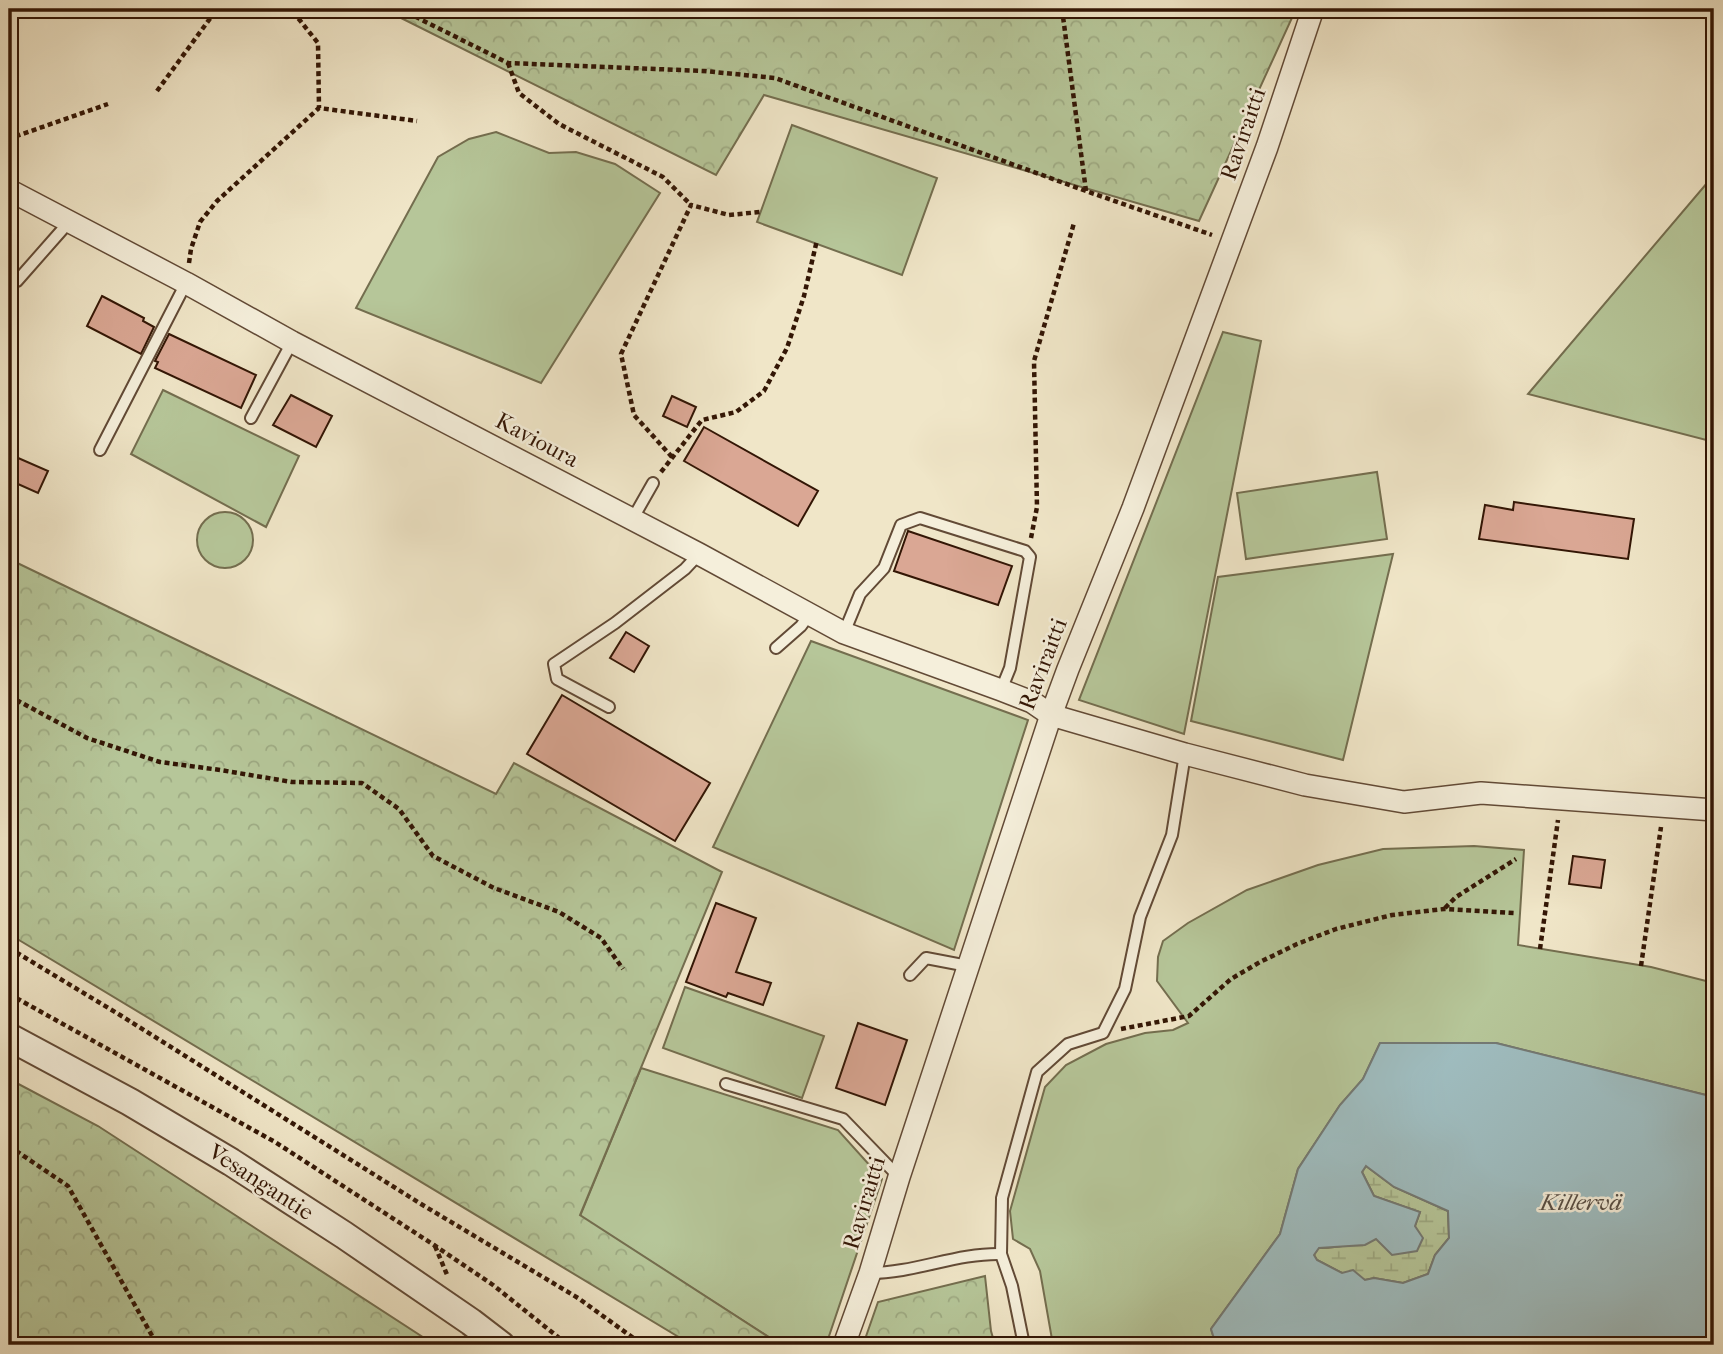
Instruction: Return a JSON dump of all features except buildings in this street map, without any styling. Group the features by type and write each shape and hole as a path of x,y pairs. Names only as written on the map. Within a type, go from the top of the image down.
{"street":[{"name":"Raviraitti","path":"844,1345 870,1273 1051,715 1133,508 1268,147 1313,9"},
{"name":"Kavioura","path":"9,190 844,633 1001,690 1031,702 1051,715 1305,785 1404,802 1481,793 1714,810"},
{"name":"Vesangantie","path":"9,1037 130,1102 231,1162 344,1235 501,1345"}],"lane":[{"path":"9,284 17,281 69,222"},
{"path":"100,450 186,282"},
{"path":"251,418 292,342"},
{"path":"632,520 653,483"},
{"path":"844,633 860,594 884,568 901,525 920,518 1025,551 1030,557 1010,668 1001,690"},
{"path":"609,706 557,679 554,664 615,623 685,569 699,554"},
{"path":"776,648 801,626 809,615"},
{"path":"1024,1345 1012,1286 1001,1254 1002,1198 1037,1072 1068,1045 1103,1033 1125,989 1140,917 1172,835 1185,754"},
{"path":"910,975 926,958 968,966"},
{"path":"726,1084 843,1119 899,1177"},
{"path":"870,1273 889,1273 980,1253 1001,1254"}],"path":[{"path":"158,91 217,9"},
{"path":"186,282 191,249 200,222 217,201 319,108 318,43 294,13 276,9"},
{"path":"400,9 508,64 704,71 775,78 1232,242"},
{"path":"1062,9 1086,191"},
{"path":"508,64 519,93 559,124 663,177 691,205 730,215 760,212"},
{"path":"9,141 11,138 108,104"},
{"path":"319,108 417,121"},
{"path":"672,457 634,415 621,354 691,205"},
{"path":"1030,557 1030,540 1037,507 1034,361 1074,223"},
{"path":"653,483 702,421 736,412 764,391 787,348 804,296 817,240"},
{"path":"9,696 87,738 160,762 292,782 362,783 399,809 433,856 494,888 559,912 601,938 623,969"},
{"path":"1540,949 1561,798"},
{"path":"1641,966 1665,806"},
{"path":"1444,909 1456,897 1516,859"},
{"path":"1103,1033 1189,1016 1231,979 1297,944 1336,929 1392,915 1444,909 1515,913"},
{"path":"9,948 421,1204 579,1298 643,1345"},
{"path":"9,994 275,1142 434,1244 493,1285 568,1345"},
{"path":"9,1146 68,1186 159,1345"}],"green space":[{"path":"383,9 1296,9 1199,221 764,95 716,175"},
{"path":"792,125 937,178 902,275 757,222"},
{"path":"496,132 549,153 576,152 615,164 660,193 541,383 356,308 438,157 469,139"},
{"path":"1713,176 1714,442 1528,394"},
{"path":"1223,332 1261,341 1184,734 1079,700"},
{"path":"163,390 299,456 266,527 131,454"},
{"path":"1377,472 1387,539 1246,559 1237,493"},
{"path":"225,512 236,514 245,520 251,529 251,551 245,560 236,566 225,568 214,566 205,560 199,551 197,540 199,529 205,520 214,514"},
{"path":"1393,554 1343,760 1191,721 1218,577"},
{"path":"9,559 496,794 514,763 722,872 580,1215 781,1345 692,1345 9,934"},
{"path":"811,641 1028,720 954,950 713,847"},
{"path":"1474,846 1524,850 1518,945 1651,967 1714,983 1714,1097 1496,1043 1380,1043 1363,1079 1340,1105 1298,1169 1280,1234 1211,1329 1216,1345 1053,1345 1040,1271 1030,1249 1013,1239 1010,1211 1045,1087 1066,1065 1106,1044 1145,1033 1173,1030 1188,1023 1157,981 1158,957 1163,941 1188,923 1247,890 1318,865 1383,849"},
{"path":"685,987 824,1036 802,1098 663,1048"},
{"path":"641,1068 838,1130 882,1179 826,1345 781,1345 580,1216"},
{"path":"9,1079 98,1126 435,1345 9,1345"},
{"path":"1366,1166 1394,1187 1448,1211 1449,1238 1435,1255 1428,1274 1403,1283 1374,1278 1365,1280 1342,1273 1317,1260 1314,1255 1318,1248 1355,1244 1415,1226 1420,1212 1374,1196 1362,1172"},
{"path":"985,1276 995,1345 863,1345 878,1302"}],"water":[{"name":"Killervä","path":"1380,1043 1496,1043 1714,1097 1714,1345 1216,1345 1211,1329 1280,1234 1298,1169 1340,1105 1363,1079","holes":["1366,1166 1394,1187 1448,1211 1449,1238 1435,1255 1428,1274 1403,1283 1374,1278 1365,1280 1353,1270 1342,1273 1317,1260 1314,1255 1319,1248 1365,1245 1376,1239 1392,1255 1417,1251 1423,1238 1415,1226 1420,1212 1374,1196 1362,1172"]}]}
